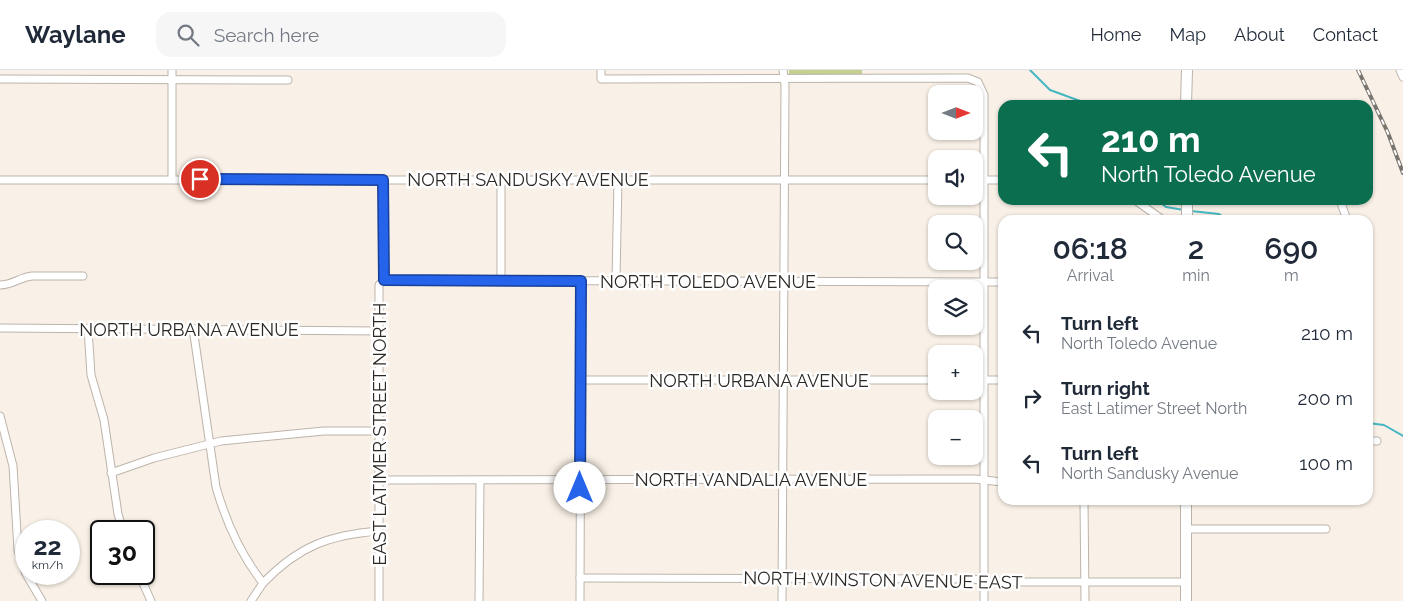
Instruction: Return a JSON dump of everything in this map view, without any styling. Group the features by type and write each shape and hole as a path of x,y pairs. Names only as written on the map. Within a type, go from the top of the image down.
{"main road":[{"path":"1186,70 1186,100"},
{"path":"1186,505 1186,601"}],"street":[{"path":"172,70 172,179"},
{"path":"601,70 601,79 968,78 978,82 984,95 984,601"},
{"path":"782,601 783,70"},
{"path":"1400,70 1403,77"},
{"path":"0,79 288,80"},
{"path":"501,179 501,280"},
{"name":"NORTH SANDUSKY AVENUE","path":"0,180 928,180"},
{"name":"EAST LATIMER STREET NORTH","path":"379,601 379,285 384,280 383,180"},
{"path":"616,281 618,180"},
{"path":"984,180 998,180"},
{"path":"1142,205 1156,215"},
{"path":"0,285 14,284 25,277 32,276 83,276"},
{"name":"NORTH TOLEDO AVENUE","path":"384,280 998,282"},
{"path":"580,601 581,281"},
{"name":"NORTH URBANA AVENUE","path":"0,328 379,330"},
{"path":"88,328 91,375 104,420 121,520"},
{"path":"193,328 216,487 229,528 263,583"},
{"name":"NORTH URBANA AVENUE","path":"581,380 928,380"},
{"path":"985,380 998,380"},
{"path":"0,416 13,466 18,550 26,574 42,601"},
{"path":"112,473 210,443 324,431 379,431"},
{"name":"NORTH VANDALIA AVENUE","path":"379,480 580,479 998,482"},
{"path":"479,601 480,480"},
{"path":"1084,505 1085,601"},
{"path":"1186,530 1326,529"},
{"path":"251,601 263,583 279,567 308,546 340,535 379,531"},
{"name":"NORTH WINSTON AVENUE EAST","path":"580,578 1186,582"},
{"path":"144,585 151,601"}],"green space":[{"path":"789,70 862,70 862,75 789,74"}],"waterway":[{"path":"1030,70 1050,90 1077,100"},
{"path":"1163,205 1184,210"},
{"path":"1191,211 1220,215"},
{"path":"1373,424 1384,425 1403,436"}],"railway":[{"path":"1358,70 1372,100"},
{"path":"1373,102 1388,133 1403,173"}],"route":[{"path":"200,179 383,180 384,280 581,281 580,488"}]}
